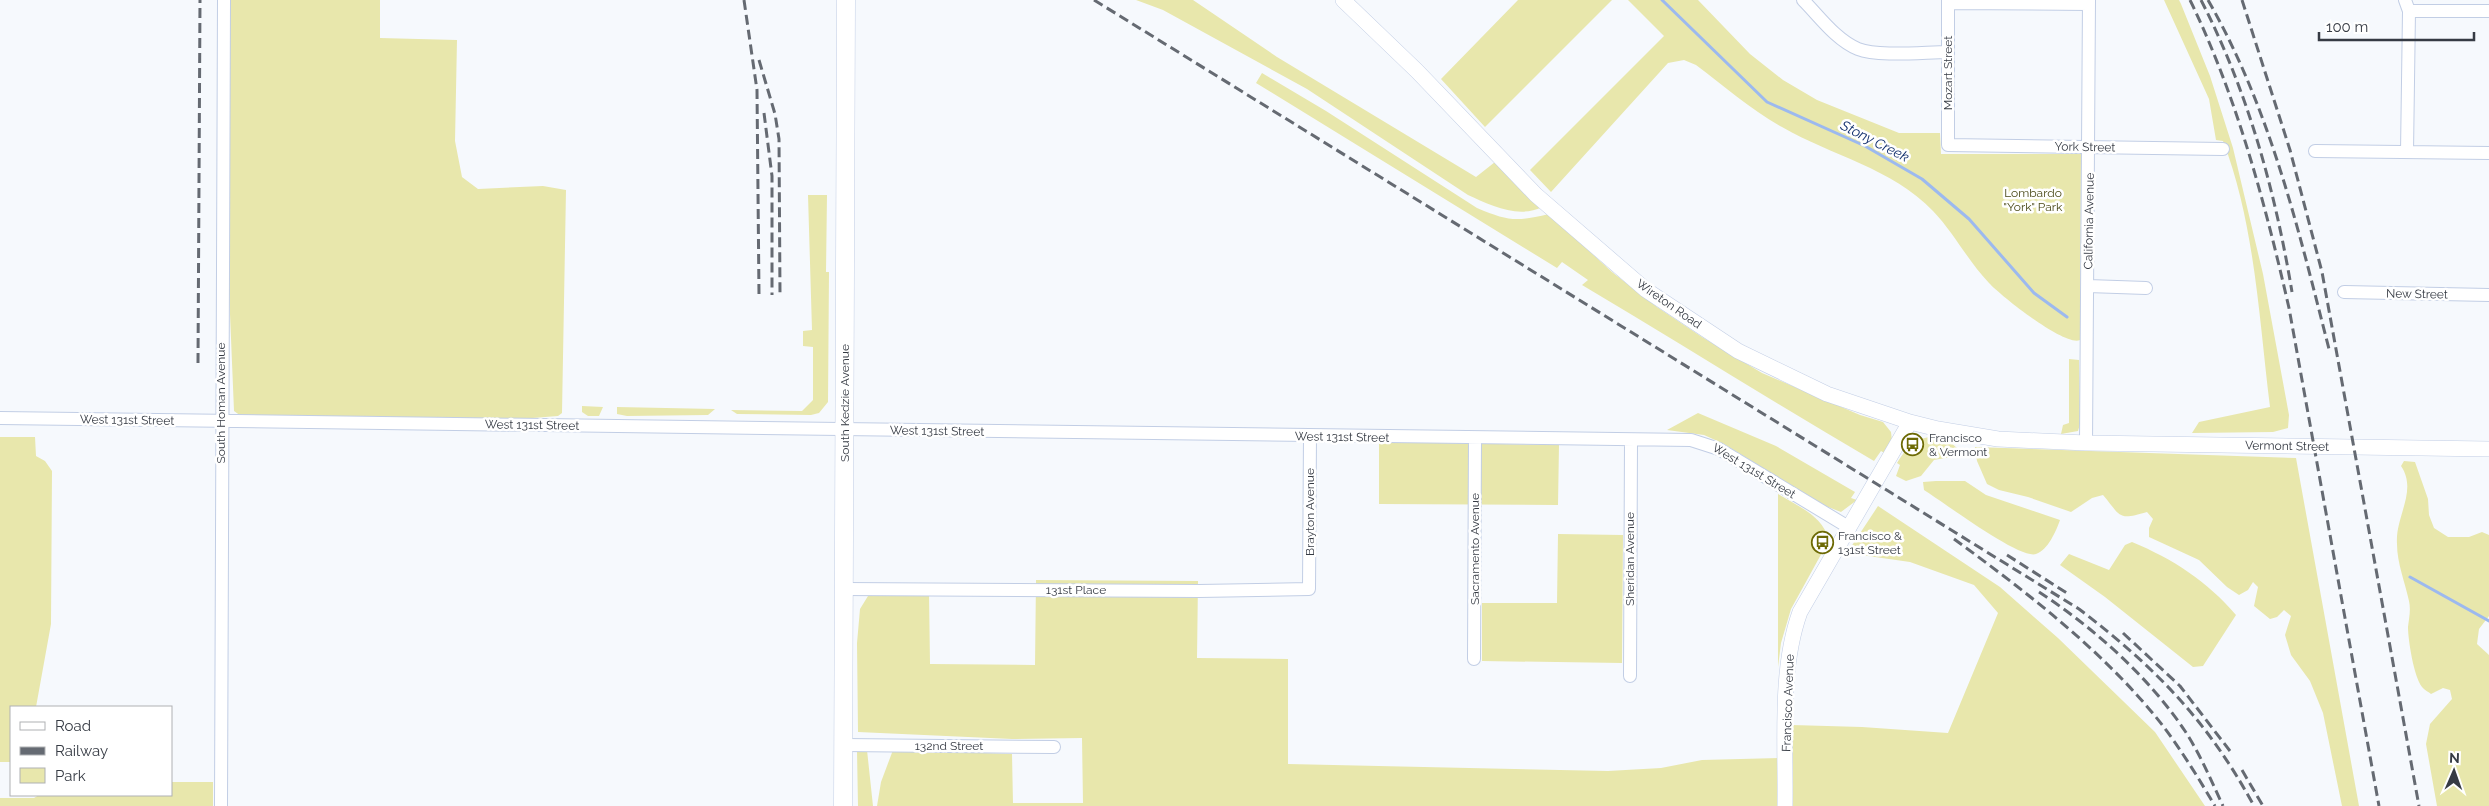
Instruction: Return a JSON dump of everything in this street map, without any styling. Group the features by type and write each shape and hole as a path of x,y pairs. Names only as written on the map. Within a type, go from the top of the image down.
{"main road":[{"name":"South Kedzie Avenue","path":"843,806 846,0"}],"street":[{"name":"South Homan Avenue","path":"221,806 224,0"},
{"name":"Wireton Road","path":"1343,0 1417,71 1536,195 1646,290 1738,352 1783,374 1857,405 1910,422 1938,429 1998,439 2086,442"},
{"path":"1803,0 1838,36 1858,49 1875,52 1948,52"},
{"path":"1948,2 2089,2"},
{"name":"Mozart Street","path":"1948,2 1948,146"},
{"name":"California Avenue","path":"2086,442 2090,147 2089,2"},
{"path":"2407,152 2407,5 2489,11"},
{"name":"York Street","path":"1948,146 2223,149"},
{"path":"2315,151 2489,152"},
{"path":"2088,286 2146,288"},
{"name":"New Street","path":"2344,292 2489,295"},
{"name":"West 131st Street","path":"0,418 1631,441 1691,440 1707,443 1850,528"},
{"name":"Francisco Avenue","path":"1785,806 1787,668 1791,636 1800,612 1910,422"},
{"name":"Brayton Avenue","path":"1309,589 1310,436"},
{"name":"Sacramento Avenue","path":"1474,659 1475,438"},
{"name":"Sheridan Avenue","path":"1630,676 1631,441"},
{"name":"Vermont Street","path":"2086,442 2489,449"},
{"name":"131st Place","path":"844,589 1199,591 1309,589"},
{"name":"132nd Street","path":"844,745 1054,747"}],"green space":[{"path":"230,0 380,0 380,38 457,40 455,141 462,177 478,189 543,186 566,190 562,413 558,416 520,419 241,416 234,411 229,290"},
{"path":"1136,0 1193,0 1277,57 1476,177 1495,162 1542,207 1523,212 1514,211 1495,206 1468,195 1307,89 1163,10"},
{"path":"1518,0 1612,0 1485,127 1441,79"},
{"name":"Lombardo \"York\" Park","path":"1628,0 1698,0 1750,54 1783,80 1817,100 1899,133 1940,133 1941,154 2081,154 2080,340 2072,340 2061,336 2033,319 1989,283 1974,266 1941,220 1917,196 1880,173 1801,137 1771,120 1696,65 1684,60 1668,63 1551,192 1530,170 1664,36"},
{"path":"2164,0 2179,0 2181,4 2210,76 2233,148 2263,274 2289,415 2288,428 2273,432 2192,433 2199,422 2270,407 2259,306 2249,238 2234,173 2223,141 2216,140 2209,99"},
{"path":"1262,73 1326,111 1477,208 1497,216 1512,219 1549,214 1612,272 1657,307 1702,337 1762,373 1860,415 1883,422 1891,432 1892,441 1886,454 1881,451 1874,461 1582,285 1588,280 1562,262 1557,268 1256,83"},
{"path":"808,195 827,195 826,272 829,272 828,402 819,413 811,415 737,414 731,410 802,411 813,400 813,347 803,346 803,331 812,330"},
{"path":"2069,359 2079,360 2080,424 2078,431 2061,434 2063,425 2069,423"},
{"path":"582,406 603,407 599,416 588,416 582,412"},
{"path":"617,407 715,409 708,415 627,416 617,414"},
{"path":"1698,413 1776,446 1855,492 1851,498 1857,500 1841,512 1823,505 1724,444 1704,435 1667,430"},
{"path":"0,437 35,437 36,456 45,461 52,471 51,624 36,706 10,706 10,762 0,762"},
{"path":"1929,437 1948,440 1958,449 1957,456 1934,460 1921,476 1906,481 1896,476 1900,465 1897,463 1907,449 1918,440"},
{"path":"1379,442 1559,445 1558,505 1379,504"},
{"path":"1975,447 2296,458 2359,806 2342,806 2323,713 2310,681 2291,655 2285,635 2291,616 2284,610 2277,617 2270,619 2254,606 2258,587 2253,582 2248,590 2239,595 2227,587 2199,560 2149,537 2149,528 2153,519 2147,512 2130,516 2120,515 2103,495 2092,498 2071,512 2028,497 1999,490 1987,484 1977,461"},
{"path":"2404,461 2415,462 2428,499 2429,515 2434,528 2448,537 2469,537 2482,532 2489,535 2489,616 2479,629 2477,644 2489,655 2489,806 2437,806 2426,744 2430,724 2452,699 2450,690 2443,688 2431,694 2423,688 2416,675 2412,658 2408,627 2410,604 2397,551 2397,534 2407,494 2406,475 2401,466"},
{"path":"1965,481 1986,495 2060,520 2054,535 2044,549 2036,554 2027,553 1998,539 1924,490 1923,482"},
{"path":"1778,494 1809,512 1826,531 1829,540 1791,609 1781,643 1778,667"},
{"path":"1878,506 2000,587 2058,638 2155,732 2205,806 1793,806 1792,725 1862,727 1948,733 1998,613 1974,585 1910,562 1847,553"},
{"path":"1558,534 1623,535 1622,663 1482,661 1482,603 1557,603"},
{"path":"2132,542 2161,556 2201,581 2236,615 2203,666 2193,667 2105,597 2060,565 2069,554 2109,570 2125,545"},
{"path":"1036,580 1198,581 1197,658 1288,659 1288,764 1608,771 1661,768 1702,760 1779,758 1777,806 877,806 881,782 893,750 1012,754 1013,803 1083,803 1082,738 1012,739 858,732 857,643 860,609 868,596 887,593 929,592 930,664 1035,665"},
{"path":"867,750 873,806 858,806 857,751"},
{"path":"172,782 213,782 213,806 0,806 0,798 34,798 37,796 172,796"}],"waterway":[{"name":"Stony Creek","path":"1662,0 1767,102 1865,146 1922,179 1969,219 2034,293 2067,317"},
{"name":"Stony Creek","path":"2410,577 2489,621"}],"railway":[{"path":"198,363 200,0"},
{"path":"744,0 757,90 759,295"},
{"path":"1094,0 2079,609 2132,652 2178,697 2218,748 2254,806"},
{"path":"2190,0 2207,37 2236,112 2260,190 2280,269 2289,308 2379,806"},
{"path":"2201,0 2233,70 2258,142 2277,216 2292,292"},
{"path":"2208,0 2230,42 2266,128 2307,262 2330,353"},
{"path":"2242,0 2290,150 2322,272 2419,806"},
{"path":"759,60 775,114 779,139 780,295"},
{"path":"764,113 772,176 772,295"},
{"path":"1954,539 2038,603 2092,649 2117,674 2163,726 2184,755 2215,806"},
{"path":"2007,555 2070,595"},
{"path":"2039,592 2100,637 2154,691 2185,731 2205,767 2223,806"},
{"path":"2123,633 2180,686 2230,751"},
{"path":"2242,770 2263,806"}],"place":[{"name":"Francisco & Vermont","path":"1913,445"},
{"name":"Francisco & 131st Street","path":"1822,543"}]}
